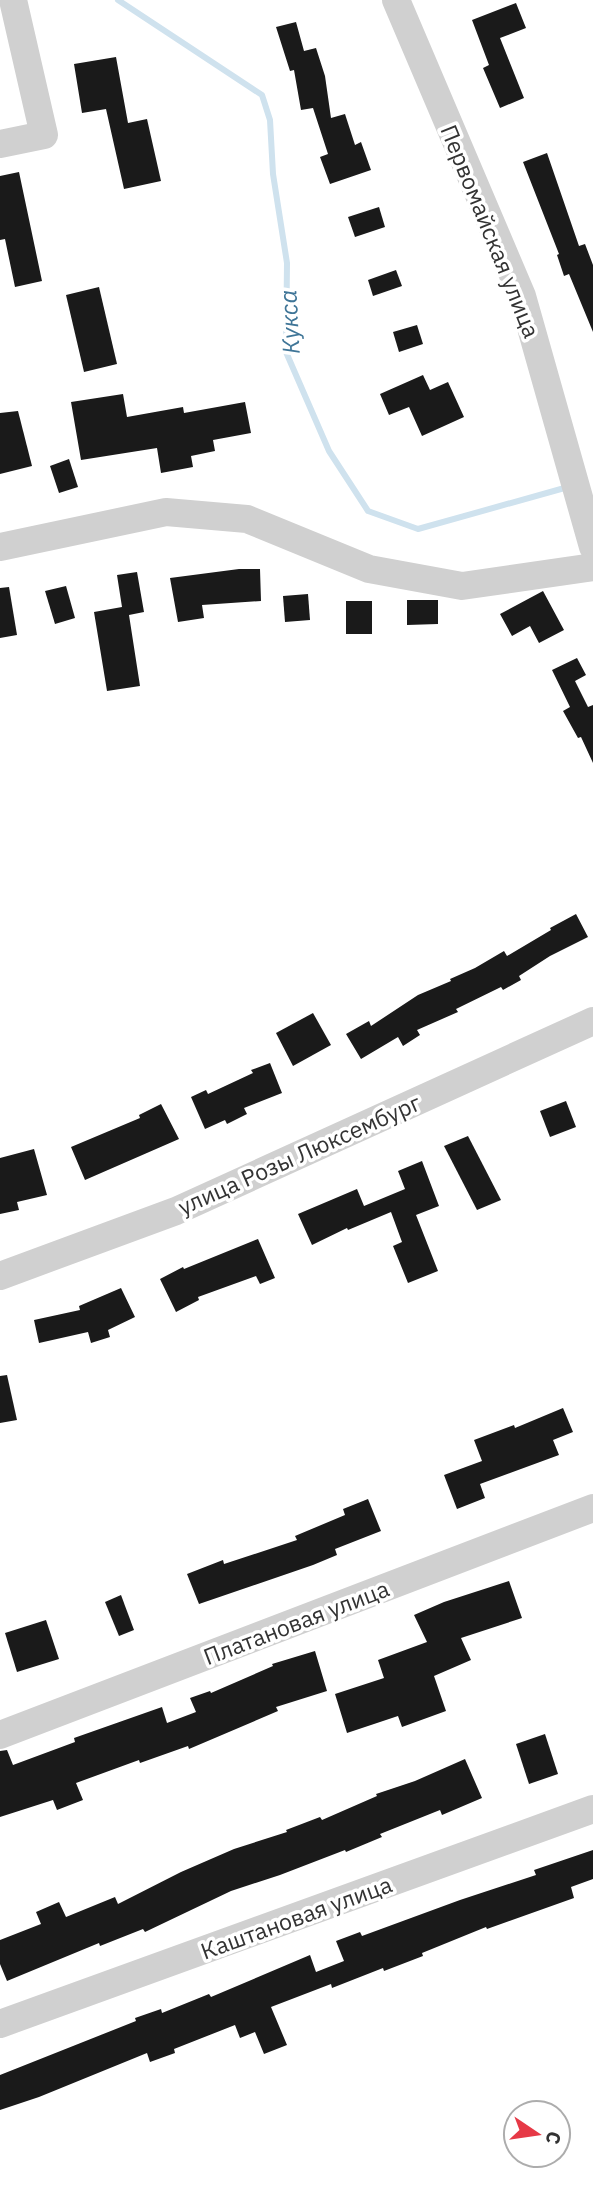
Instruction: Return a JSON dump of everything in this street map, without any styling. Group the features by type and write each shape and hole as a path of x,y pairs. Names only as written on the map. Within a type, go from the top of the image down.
{"street":[{"path":"0,145 44,135 13,0"},
{"name":"Первомайская улица","path":"396,0 522,296 593,547"},
{"path":"0,547 166,512 247,519 369,569 463,586 593,567"},
{"name":"улица Розы Люксембург","path":"0,1276 176,1211 593,1021"},
{"name":"Платановая улица","path":"0,1735 593,1508"},
{"name":"Каштановая улица","path":"0,2024 593,1809"}],"building":[{"path":"516,3 526,28 500,38 524,98 500,108 483,68 489,65 472,20"},
{"path":"296,22 304,51 316,48 325,76 331,118 345,114 355,145 361,142 371,170 330,184 320,157 328,154 313,108 301,110 294,70 290,71 276,27"},
{"path":"116,57 128,123 147,119 161,181 124,189 106,109 82,113 74,64"},
{"path":"547,153 579,246 585,244 593,265 593,332 569,274 564,276 557,255 559,254 523,162"},
{"path":"19,172 42,281 15,287 5,239 0,240 0,176"},
{"path":"379,207 385,227 355,237 348,217"},
{"path":"396,270 402,286 373,296 368,280"},
{"path":"99,287 117,364 84,372 66,295"},
{"path":"417,325 423,344 399,352 393,332"},
{"path":"423,375 430,390 448,382 464,417 422,436 409,407 389,415 380,394"},
{"path":"123,394 127,417 183,407 184,413 245,402 251,433 213,440 215,451 191,456 193,467 161,473 157,448 81,460 71,402"},
{"path":"18,411 32,466 0,474 0,413"},
{"path":"69,459 78,487 59,493 50,466"},
{"path":"260,569 261,601 202,605 204,618 178,622 170,578"},
{"path":"137,572 144,612 129,615 140,686 107,691 94,612 122,607 117,575"},
{"path":"66,586 75,618 55,624 45,591"},
{"path":"9,587 17,635 0,638 0,588"},
{"path":"543,591 564,630 539,643 530,626 512,636 500,614"},
{"path":"308,594 310,620 285,622 283,596"},
{"path":"407,600 438,600 438,624 407,625"},
{"path":"346,601 372,601 372,634 346,634"},
{"path":"577,658 586,675 575,681 588,707 593,705 593,763 581,737 578,738 563,711 570,707 552,670"},
{"path":"576,914 588,937 550,956 519,976 521,980 503,990 501,987 456,1009 458,1012 417,1030 420,1035 403,1046 398,1037 361,1059 346,1034 369,1021 371,1026 418,995 451,981 450,979 504,951 507,956"},
{"path":"313,1013 331,1045 293,1066 276,1033"},
{"path":"270,1063 282,1093 244,1108 247,1114 227,1124 225,1120 205,1129 191,1097 206,1090 208,1094 253,1073 251,1070"},
{"path":"566,1101 576,1127 550,1137 540,1111"},
{"path":"161,1104 179,1139 85,1180 71,1147 140,1118 139,1115"},
{"path":"468,1136 501,1200 477,1210 444,1146"},
{"path":"34,1149 47,1195 17,1202 19,1210 0,1214 0,1158"},
{"path":"422,1161 439,1206 416,1215 438,1271 408,1283 393,1246 402,1242 391,1212 348,1230 347,1228 312,1245 298,1214 357,1189 364,1206 405,1189 398,1171"},
{"path":"258,1239 275,1278 260,1284 256,1276 198,1297 199,1300 176,1312 160,1279 183,1267 184,1269"},
{"path":"121,1288 135,1317 108,1330 110,1337 91,1343 88,1332 39,1343 34,1320 80,1310 79,1306"},
{"path":"7,1375 17,1420 0,1423 0,1376"},
{"path":"563,1408 573,1432 553,1440 559,1455 480,1484 485,1498 457,1509 444,1475 482,1461 474,1440 514,1425 515,1428"},
{"path":"368,1499 381,1531 335,1549 337,1555 313,1565 199,1604 187,1574 223,1560 224,1564 297,1540 295,1536 345,1515 343,1509"},
{"path":"509,1581 522,1618 461,1638 471,1660 434,1676 446,1711 402,1727 398,1716 347,1733 335,1694 384,1678 378,1660 427,1642 414,1615 444,1602"},
{"path":"121,1595 134,1630 119,1636 105,1602"},
{"path":"46,1620 59,1659 17,1672 5,1633"},
{"path":"315,1651 327,1691 276,1707 278,1711 189,1749 188,1746 140,1763 139,1760 76,1783 83,1800 57,1810 53,1800 0,1817 0,1751 7,1750 13,1765 75,1742 74,1738 162,1707 167,1723 196,1712 190,1698 210,1691 211,1693 273,1666 272,1664"},
{"path":"545,1734 558,1774 529,1784 516,1744"},
{"path":"465,1759 482,1798 442,1815 440,1810 380,1834 382,1837 346,1852 345,1850 231,1891 145,1932 143,1929 100,1946 99,1943 7,1981 0,1964 0,1940 41,1924 36,1912 59,1902 66,1917 115,1897 118,1904 234,1849 287,1832 286,1830 320,1817 322,1820 377,1796 376,1794 415,1781"},
{"path":"593,1850 593,1879 571,1887 574,1898 487,1929 486,1927 384,1971 383,1968 332,1988 331,1984 271,2007 287,2045 264,2054 255,2032 240,2038 235,2025 174,2049 175,2053 150,2062 147,2053 0,2110 0,2075 136,2021 135,2018 161,2009 162,2013 209,1994 211,1997 310,1955 316,1972 344,1961 336,1941 360,1932 362,1936 536,1875 534,1870"}],"waterway":[{"name":"Кукса","path":"118,0 262,95 270,120 273,174 287,263 286,352 329,451 368,511 418,529 568,487"}]}
